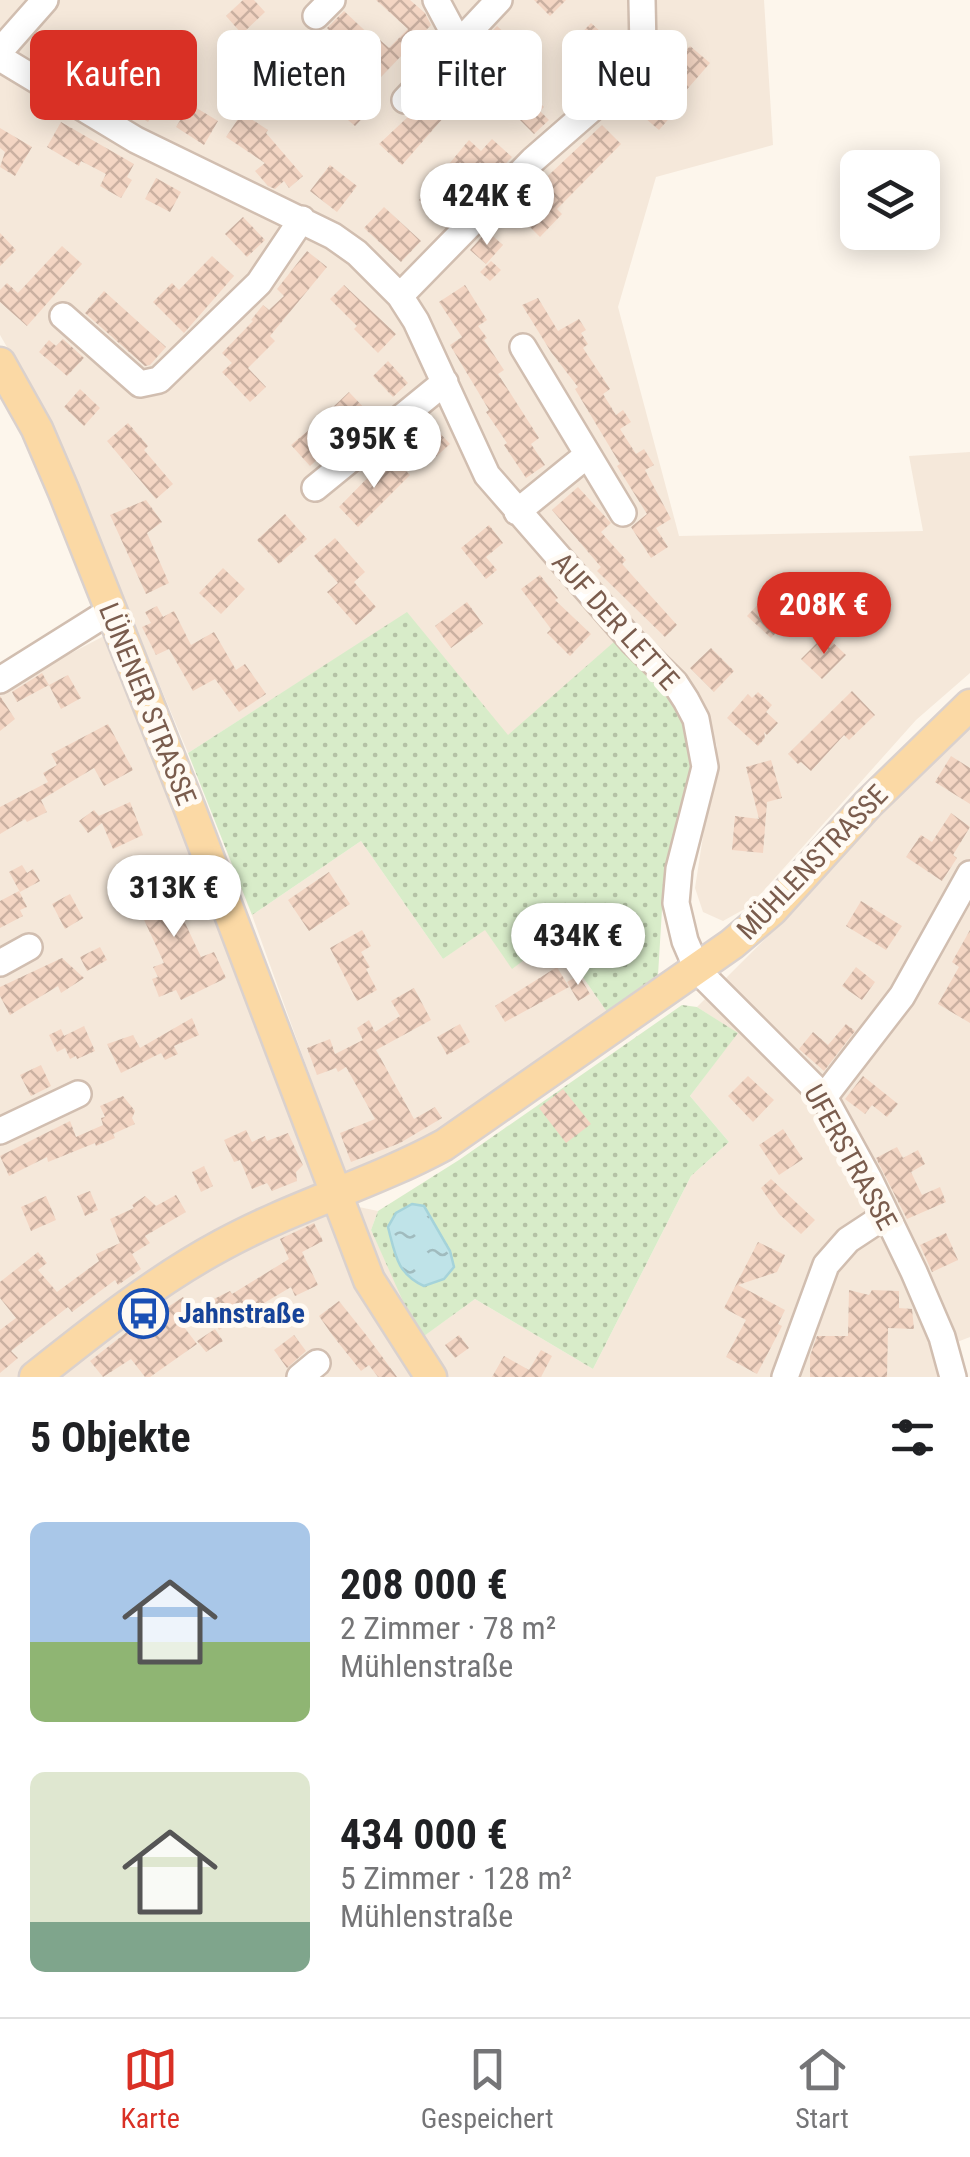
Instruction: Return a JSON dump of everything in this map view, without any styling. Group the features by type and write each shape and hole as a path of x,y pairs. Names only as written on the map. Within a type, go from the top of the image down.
{"main road":[{"name":"LÜNENER STRASSE","path":"0,363 37,429 190,809 370,1280 432,1377"},
{"name":"MÜHLENSTRASSE","path":"336,1193 402,1167 444,1145 698,971 772,910 868,804 970,705"},
{"path":"35,1377 88,1334 208,1253 336,1193"}],"street":[{"path":"0,54 45,0"},
{"path":"436,0 452,30"},
{"path":"470,30 499,0"},
{"path":"400,296 534,160 634,72 643,48 642,0"},
{"name":"AUF DER LETTE","path":"0,54 151,148 302,219 357,253 400,296 416,322 487,475 632,641 676,683 696,719 705,768 679,869 676,903 685,941 698,971"},
{"path":"64,316 140,384 160,380 258,284 302,219"},
{"path":"523,347 623,513"},
{"path":"315,488 445,382"},
{"path":"517,512 586,456"},
{"path":"0,680 110,611"},
{"path":"824,1097 902,996 970,874"},
{"path":"0,963 28,947"},
{"name":"UFERSTRASSE","path":"698,971 824,1097 886,1215 942,1337 953,1377"},
{"path":"0,1131 78,1094"},
{"path":"784,1377 826,1264 848,1240 886,1215"}],"shaded area":[{"path":"0,0 764,0 773,145 656,177 618,307 679,536 923,531 909,456 970,452 970,673 916,720 750,906 723,921 703,912 695,888 717,746 710,725 681,675 635,625 508,736 407,613 188,753 48,418 0,335"},
{"path":"106,635 335,1202 378,1211 371,1230 421,1338 475,1299 593,1369 691,1176 729,1142 690,1096 737,1033 697,1007 803,901 879,812 970,723 970,1337 952,1344 960,1377 0,1377 0,690"},
{"path":"361,841 443,959 485,929 512,968 555,937 607,1012 463,1116 367,1168 344,1171 252,915"}],"green space":[{"path":"407,612 508,735 615,641 674,701 690,739 693,776 663,893 658,975 607,1012 555,937 512,969 485,930 443,959 361,841 252,915 188,753"},
{"path":"682,1005 697,1007 738,1033 690,1096 729,1142 691,1176 593,1369 475,1299 420,1339 371,1230 378,1211 459,1160"}],"water":[{"path":"412,1204 424,1206 450,1251 454,1267 444,1279 424,1286 403,1269 388,1227 396,1213"}],"building":[{"path":"243,0 254,0 265,12 246,30 238,30 226,16"},
{"path":"376,0 410,0 425,13 431,25 426,30 408,29"},
{"path":"534,0 566,0 550,16"},
{"path":"344,11 364,30 329,30"},
{"path":"401,36 401,56 381,77 381,41 389,48"},
{"path":"690,46 710,63 687,89"},
{"path":"197,108 218,121 204,145 176,127 180,120 197,120"},
{"path":"542,113 549,120 534,134 520,120 542,120"},
{"path":"237,120 253,120 268,130 266,133 303,176 289,188 284,181 275,189 268,186 255,171 265,163 226,137"},
{"path":"405,120 441,120 402,165 379,144"},
{"path":"647,120 668,120 659,130"},
{"path":"61,122 134,164 127,177 132,180 121,198 100,186 106,174 81,161 79,166 47,147"},
{"path":"602,125 621,144 557,209 562,214 540,237 516,213 535,188"},
{"path":"0,128 32,147 15,176 0,167 5,152 0,148"},
{"path":"492,139 512,157 487,183 484,181 446,224 419,200 469,140 481,151"},
{"path":"330,165 357,186 337,212 310,191"},
{"path":"156,178 181,192 170,212 145,199"},
{"path":"384,207 421,241 401,262 364,228"},
{"path":"243,217 265,240 247,257 225,234"},
{"path":"487,231 503,245 486,264 470,250"},
{"path":"0,233 16,250 0,266"},
{"path":"62,246 82,264 27,326 0,302 0,290 7,283 18,293"},
{"path":"307,251 327,267 270,336 275,341 248,368 266,387 250,402 222,372 232,363 222,353 263,305 269,310 284,296 277,289"},
{"path":"212,256 234,276 184,333 153,302 172,283 179,290"},
{"path":"491,261 501,270 490,281 480,272"},
{"path":"344,285 396,334 378,353 330,299"},
{"path":"465,285 487,320 478,326 504,370 498,374 539,438 531,444 545,465 526,478 450,345 462,337 439,302"},
{"path":"104,291 166,347 150,365 145,366 85,313"},
{"path":"538,298 558,331 579,319 588,344 583,348 610,389 603,394 616,415 623,410 631,422 620,429 636,454 644,449 654,465 645,470 671,519 656,528 668,547 651,558 631,527 647,514 575,389 578,387 522,305"},
{"path":"63,339 84,358 67,376 39,352 49,340 56,346"},
{"path":"388,361 408,383 393,397 373,376"},
{"path":"80,389 100,408 84,426 64,407"},
{"path":"349,392 369,413 352,430 331,409"},
{"path":"427,419 450,444 430,462 408,436"},
{"path":"128,423 148,446 144,450 173,484 156,499 107,441"},
{"path":"310,429 328,450 310,466 291,445"},
{"path":"390,455 410,475 358,527 339,507"},
{"path":"578,487 611,523 601,532 626,560 622,564 677,625 665,637 597,571 601,567 552,510"},
{"path":"146,500 162,522 147,533 169,583 146,594 110,515"},
{"path":"285,514 307,539 279,564 257,540"},
{"path":"489,525 503,543 486,557 497,570 486,579 461,548"},
{"path":"335,538 365,572 354,582 376,607 356,625 327,592 338,583 314,556"},
{"path":"223,568 245,589 221,614 199,593"},
{"path":"540,575 558,598 555,600 591,634 570,656 547,633 551,629 521,589"},
{"path":"768,594 791,617 771,638 747,616"},
{"path":"467,602 483,624 451,648 435,626"},
{"path":"157,606 163,617 174,611 191,645 214,632 236,670 245,664 266,694 239,712 215,679 193,691 169,649 156,655 142,627 151,623 145,612"},
{"path":"825,635 846,655 822,679 801,659"},
{"path":"711,648 734,671 714,692 690,668"},
{"path":"42,673 49,685 17,702 12,692"},
{"path":"68,675 81,698 61,709 49,685"},
{"path":"852,691 875,715 849,740 844,735 811,771 801,762 798,764 788,754"},
{"path":"758,692 772,705 766,712 778,723 767,735 764,732 765,738 758,746 727,718 748,694 752,698"},
{"path":"0,696 15,719 0,731"},
{"path":"108,724 133,770 104,786 94,768 41,800 47,812 0,834 0,807 48,782 43,773 57,765 51,754"},
{"path":"951,756 970,768 970,804 935,782"},
{"path":"771,760 782,798 767,802 763,853 732,850 735,816 759,819 746,767"},
{"path":"130,802 143,835 113,849 102,823 88,833 79,821 94,810 99,816"},
{"path":"951,813 970,827 942,881 906,857 921,835 932,842"},
{"path":"157,863 201,957 214,952 226,978 181,1000 176,990 159,997 152,979 158,977 153,967 164,963 139,909 149,905 131,872"},
{"path":"22,865 27,873 33,869 40,881 20,892 9,872"},
{"path":"329,872 350,904 309,931 288,900"},
{"path":"19,891 27,907 20,910 23,916 0,928 0,901"},
{"path":"70,894 83,918 65,929 52,904"},
{"path":"861,901 902,926 886,950 846,926"},
{"path":"362,930 371,946 361,952 377,990 357,1001 330,948"},
{"path":"970,930 970,1023 938,1004 959,967 952,962"},
{"path":"100,947 107,960 87,971 80,957"},
{"path":"62,958 84,978 61,993 58,986 10,1015 0,996 0,987"},
{"path":"557,967 569,987 505,1022 495,1006"},
{"path":"856,967 875,982 862,1000 842,986"},
{"path":"579,975 590,994 578,1001 567,982"},
{"path":"414,988 431,1020 376,1050 414,1119 435,1107 442,1118 400,1143 351,1162 340,1133 375,1119 346,1067 317,1075 307,1048 330,1039 335,1054 363,1040 357,1028 369,1020 375,1032 400,1016 391,1001"},
{"path":"192,1018 199,1035 174,1046 178,1054 165,1060 161,1053 121,1073 107,1044 133,1035 140,1048"},
{"path":"460,1024 470,1042 447,1055 437,1037"},
{"path":"846,1024 855,1031 824,1071 799,1049 813,1032 828,1045"},
{"path":"84,1026 95,1051 77,1059 70,1059 65,1048 57,1052 49,1035 61,1029 64,1036"},
{"path":"41,1065 51,1086 31,1096 20,1075"},
{"path":"748,1076 774,1100 753,1122 728,1096"},
{"path":"863,1076 898,1104 887,1117 872,1105 865,1114 845,1099"},
{"path":"563,1089 591,1124 566,1143 539,1108"},
{"path":"123,1096 135,1111 135,1124 96,1146 95,1143 48,1162 47,1157 9,1176 0,1156 70,1121 76,1137 103,1125 101,1118 105,1117 100,1106"},
{"path":"783,1129 803,1159 779,1175 759,1145"},
{"path":"246,1130 252,1142 288,1133 303,1165 296,1172 297,1181 272,1191 267,1183 252,1189 240,1160 234,1162 224,1140"},
{"path":"897,1147 903,1158 918,1150 925,1164 911,1172 922,1195 940,1187 946,1202 907,1219 876,1158"},
{"path":"204,1166 213,1186 201,1192 192,1172"},
{"path":"771,1179 815,1220 801,1234 779,1214 761,1188"},
{"path":"90,1191 98,1210 85,1216 77,1196"},
{"path":"176,1195 186,1212 145,1236 150,1243 132,1254 141,1269 118,1285 115,1280 72,1312 68,1307 11,1351 18,1358 0,1373 0,1330 16,1318 0,1298 0,1282 38,1252 47,1263 38,1270 57,1292 99,1261 96,1254 120,1243 110,1219 134,1208 132,1205 145,1196 156,1206"},
{"path":"46,1196 56,1220 31,1231 21,1207"},
{"path":"314,1223 323,1241 302,1252 318,1285 295,1296 291,1287 219,1330 204,1304 230,1291 232,1294 289,1259 280,1239"},
{"path":"946,1233 958,1260 932,1272 920,1245"},
{"path":"758,1242 785,1255 777,1272 738,1285 785,1310 778,1324 782,1326 757,1374 726,1357 746,1320 724,1308"},
{"path":"849,1290 869,1295 872,1290 899,1291 899,1308 912,1309 914,1329 888,1328 887,1377 810,1377 810,1356 817,1336 848,1336"},
{"path":"183,1297 191,1309 177,1318 197,1344 150,1377 145,1377 131,1359 103,1377 90,1361 156,1309 158,1313"},
{"path":"339,1301 397,1377 378,1377 369,1365 361,1371 333,1336 319,1316"},
{"path":"215,1329 223,1341 206,1352 197,1341"},
{"path":"294,1335 306,1351 287,1368 274,1350"},
{"path":"459,1335 469,1348 455,1358 445,1345"},
{"path":"541,1350 552,1356 541,1377 492,1377 504,1356 529,1370"}],"place":[{"name":"Jahnstraße","path":"143,1313"}]}
